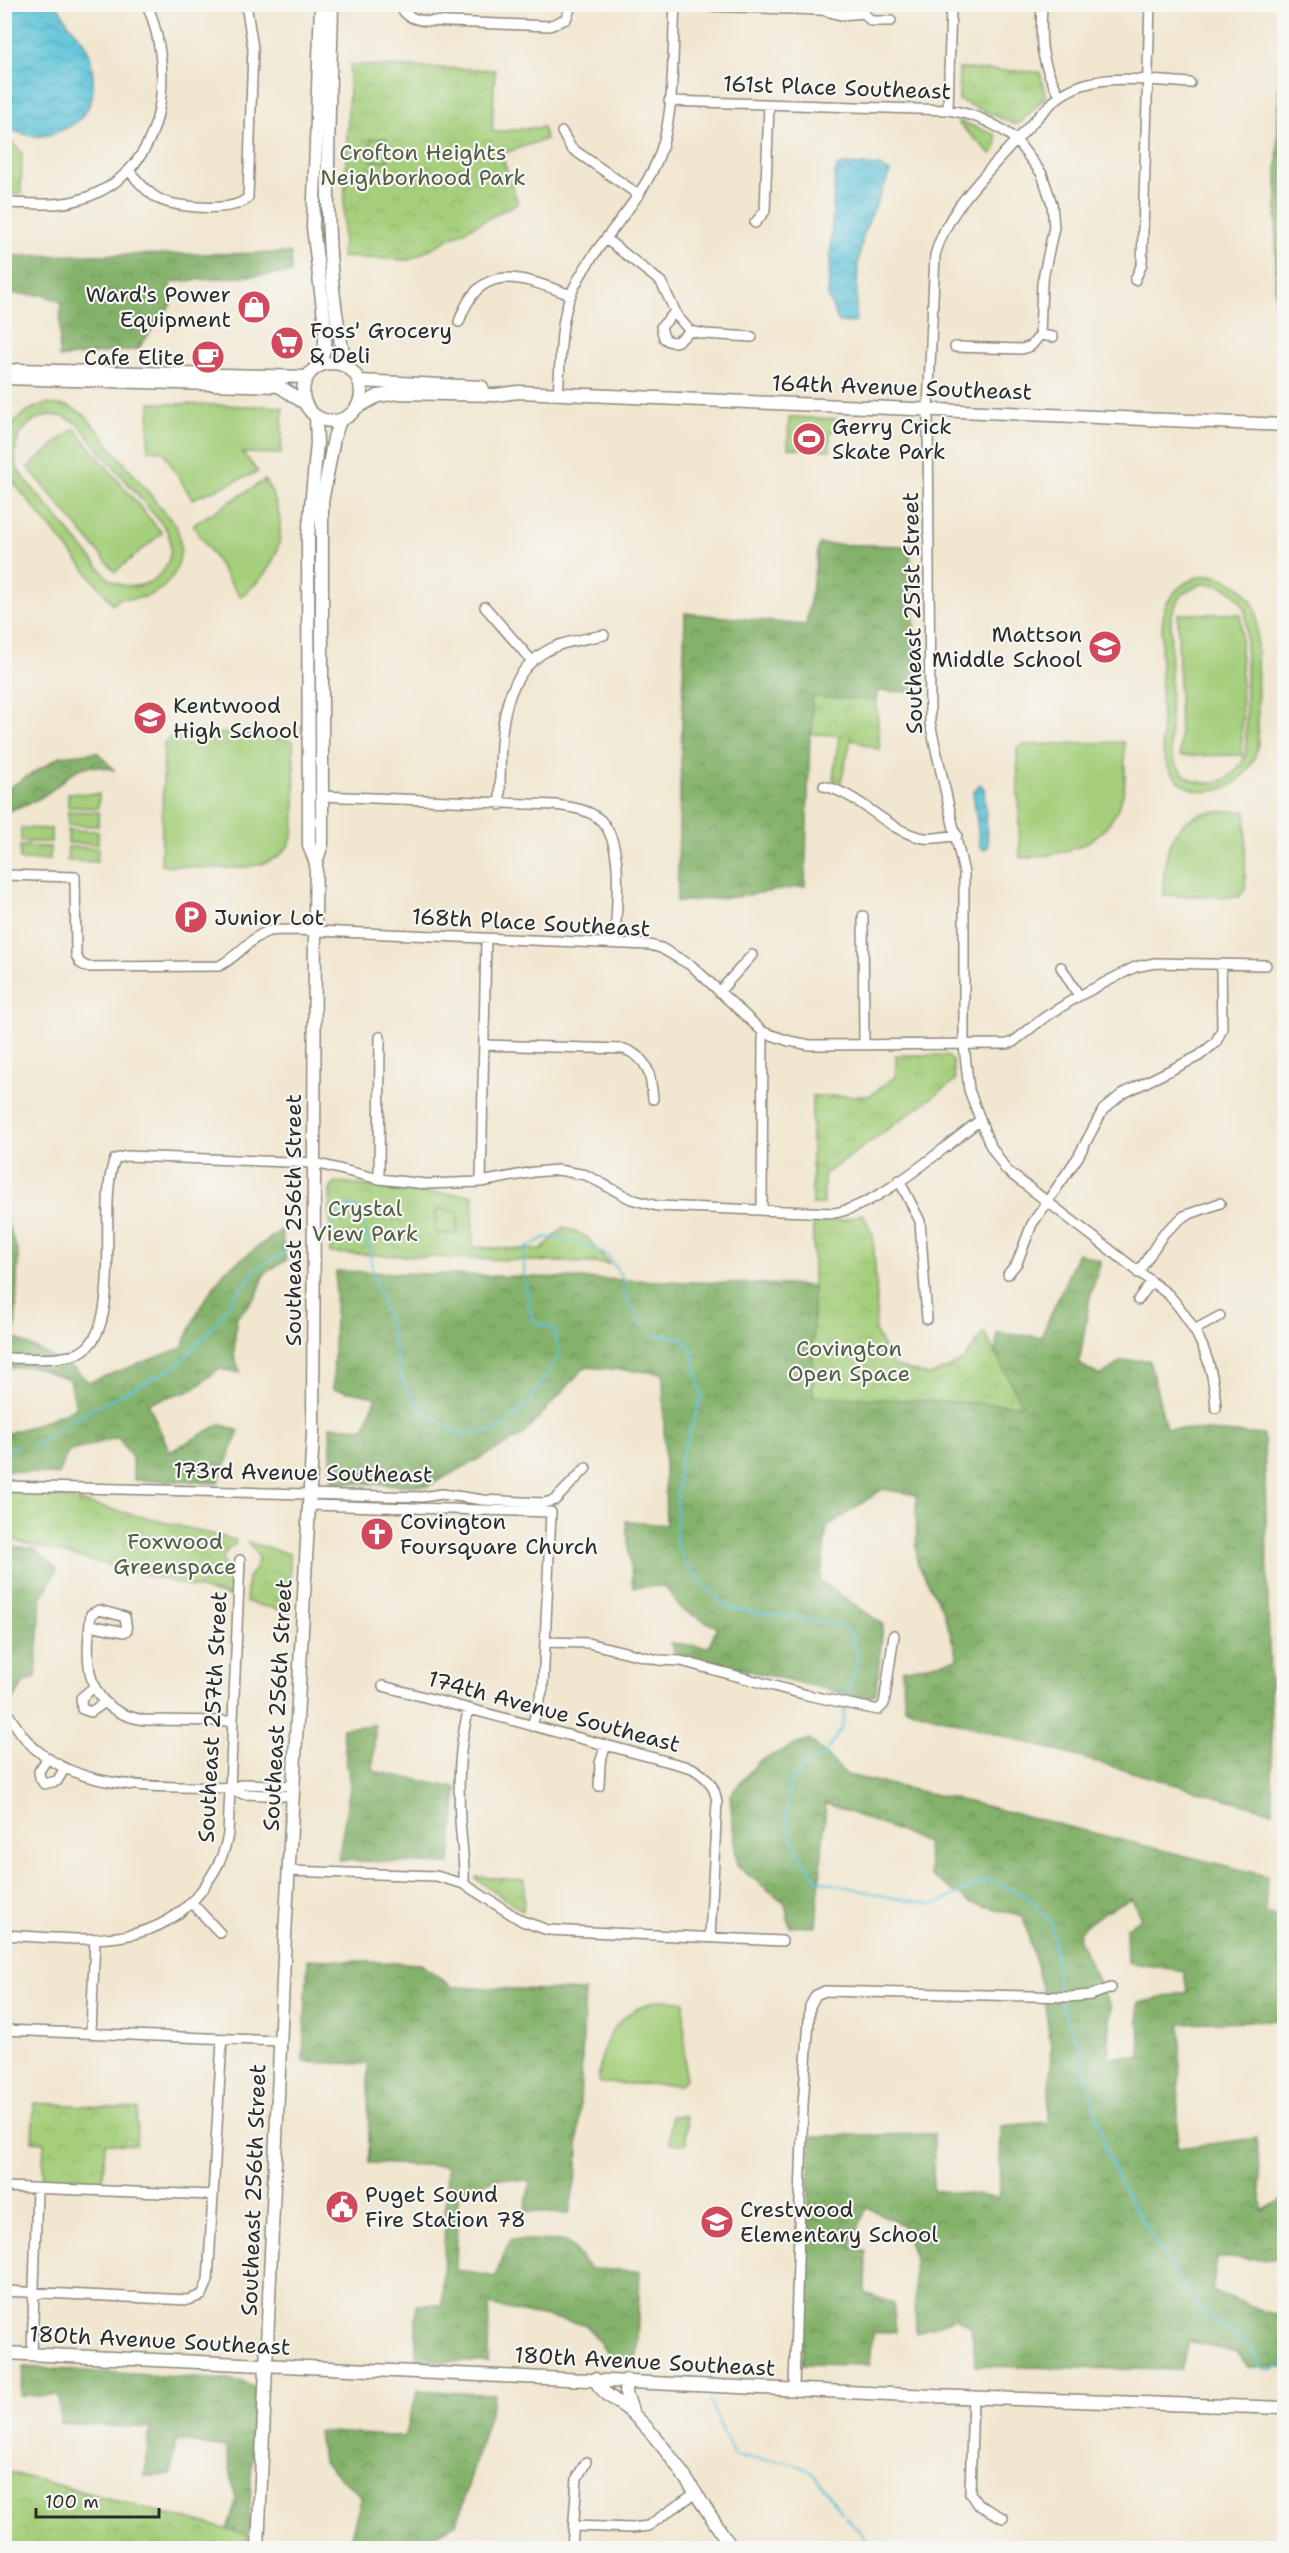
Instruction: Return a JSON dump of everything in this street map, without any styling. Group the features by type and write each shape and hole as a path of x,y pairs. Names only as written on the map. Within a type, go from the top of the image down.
{"main road":[{"path":"319,366 325,346 325,325 313,227 321,4"},
{"path":"4,378 279,386 306,404 316,416 323,420 340,420 356,408 361,390 359,381 346,366 336,313 327,240 332,4"},
{"path":"306,404 303,395 307,377 319,366 328,363 346,366"},
{"path":"4,372 18,370 307,377"},
{"name":"164th Avenue Southeast","path":"359,381 495,387 518,392 558,394 1284,425"},
{"name":"164th Avenue Southeast","path":"356,408 378,396 397,393 496,395 518,392"},
{"name":"Southeast 256th Street","path":"316,416 317,443 310,501 308,580 309,846 316,863"},
{"name":"Southeast 256th Street","path":"258,2548 280,2041 310,1499 315,1164 316,863 322,844 320,594 322,502 334,438 340,420"},
{"path":"308,580 320,594"},
{"name":"180th Avenue Southeast","path":"4,2354 973,2397 1284,2408"},
{"path":"595,2379 602,2389 634,2415 659,2444 732,2548"},
{"path":"626,2380 627,2402 634,2415"}],"street":[{"path":"4,202 59,204 80,200 105,188 129,171 152,136 161,98 160,53 147,4"},
{"path":"129,171 147,191 174,204 229,208 244,202 249,191 254,48 246,4"},
{"path":"400,4 402,12 409,17 426,21 549,26 566,19 572,4"},
{"path":"948,110 951,4"},
{"path":"1042,4 1042,59 1059,96"},
{"path":"1135,280 1142,264 1150,4"},
{"path":"558,394 563,332 571,295 606,239 639,195 662,147 669,101 675,5 781,7 822,10 841,15 864,9 871,21 891,21"},
{"path":"1017,140 1059,96 1101,81 1190,83"},
{"name":"161st Place Southeast","path":"669,101 948,110 979,117 1001,128 1017,140 1035,162 1050,194 1054,227 1042,283 1040,334"},
{"path":"755,223 765,211 769,104"},
{"path":"562,132 572,148 639,195"},
{"name":"Southeast 251st Street","path":"1017,140 964,198 939,240 935,255 928,409 930,723 964,873 964,1046 969,1090 979,1121 1006,1170 1169,1295 1196,1329 1211,1367 1216,1408"},
{"path":"606,239 661,282 675,312 690,331 752,337"},
{"path":"459,322 465,303 474,290 502,279 528,279 571,295"},
{"path":"675,312 663,323 661,331 664,338 670,342 678,342 690,331"},
{"path":"955,347 1022,350 1031,346 1040,334 1053,337"},
{"path":"486,607 532,661"},
{"path":"500,805 501,733 507,701 516,680 532,661 558,645 604,635"},
{"path":"824,786 849,793 900,830 924,838 957,835"},
{"path":"320,796 577,808 593,814 612,835 616,851 615,943"},
{"name":"168th Place Southeast","path":"4,875 75,877 76,955 80,963 87,967 219,966 235,958 254,939 270,931 615,943 662,948 692,966 763,1032 810,1045 964,1046 1013,1042 1045,1017 1079,996 1143,965 1266,965"},
{"path":"863,916 864,1044"},
{"path":"481,1182 486,939"},
{"path":"719,992 752,955"},
{"path":"1008,1274 1017,1263 1032,1224 1078,1157 1103,1110 1122,1094 1199,1056 1216,1042 1222,1029 1221,964"},
{"path":"1061,967 1079,996"},
{"path":"762,1210 763,1032"},
{"path":"379,1179 380,1037"},
{"path":"483,1045 624,1049 639,1057 651,1073 653,1100"},
{"path":"4,1358 74,1355 85,1349 102,1327 107,1298 107,1186 115,1159 126,1156 315,1164 379,1179 426,1184 481,1182 558,1170 586,1175 645,1204 843,1212 855,1208 899,1180 979,1121"},
{"path":"899,1180 920,1221 927,1319"},
{"path":"1138,1273 1164,1233 1184,1216 1220,1203"},
{"path":"1138,1300 1151,1282"},
{"path":"1196,1329 1220,1316"},
{"name":"173rd Avenue Southeast","path":"4,1486 310,1499 422,1497 442,1494 483,1500 544,1503 555,1500 586,1468"},
{"path":"310,1499 550,1512 543,1688 532,1726"},
{"name":"Southeast 257th Street","path":"4,1935 95,1939 126,1937 156,1928 168,1922 192,1903 216,1871 223,1857 228,1834 240,1560"},
{"path":"90,1624 87,1667 94,1688 105,1702 127,1715 144,1720 232,1721"},
{"path":"545,1642 588,1643 658,1660 681,1661 807,1695 878,1710 884,1704 894,1635"},
{"name":"174th Avenue Southeast","path":"383,1686 692,1768 710,1782 716,1791 710,1938"},
{"path":"94,1688 81,1698 82,1709 91,1712 105,1702"},
{"path":"4,1708 19,1731 48,1758 65,1768 104,1782 229,1788 243,1794 293,1791"},
{"path":"464,1884 465,1855 460,1818 460,1789 463,1733 469,1709"},
{"path":"599,1786 600,1763 606,1745"},
{"path":"48,1758 39,1774 44,1784 54,1784 65,1768"},
{"path":"289,1870 436,1876 464,1884 522,1921 548,1929 782,1941"},
{"path":"192,1903 220,1933"},
{"path":"92,2031 95,1939"},
{"path":"794,2388 803,2105 810,2006 816,1995 825,1990 1069,1998 1091,1995 1111,1988"},
{"path":"4,2030 92,2031 222,2040 280,2041"},
{"path":"4,2290 188,2300 202,2295 208,2281 222,2040"},
{"path":"4,2187 213,2195"},
{"path":"32,2355 37,2189"},
{"path":"973,2397 971,2494 977,2504 1003,2518"},
{"path":"573,2548 577,2478 586,2462"},
{"path":"574,2526 632,2528 648,2526 694,2494"}],"green space":[{"path":"1284,4 1284,307 1275,308 1280,5"},
{"name":"Crofton Heights Neighborhood Park","path":"350,65 495,70 492,130 496,132 543,127 546,139 501,154 518,203 409,260 342,257"},
{"path":"959,69 1040,72 1046,96 1020,123 1014,124 959,100"},
{"path":"959,121 996,135 997,147 991,154 958,123"},
{"path":"5,137 22,152 21,194 5,194"},
{"path":"387,138 388,161 372,161 371,139"},
{"path":"291,253 291,273 171,282 171,304 138,349 59,358 61,302 45,295 5,294 5,256"},
{"path":"150,403 283,407 281,454 243,453 258,472 192,499 163,451 148,450"},
{"path":"48,404 68,406 85,415 176,526 180,540 180,554 171,579 162,588 150,595 121,598 113,604 5,472 6,448 11,428 24,413","holes":["50,415 65,417 78,424 167,530 170,544 169,557 164,569 146,584 134,586 121,584 108,578 19,472 15,453 25,428 32,422"]},
{"name":"Gerry Crick Skate Park","path":"789,417 838,419 838,431 830,431 830,450 788,448"},
{"path":"74,428 162,533 115,572 28,467"},
{"path":"265,480 279,513 279,544 266,572 240,597 193,525"},
{"path":"819,544 910,546 917,692 877,691 876,733 810,732 805,886 734,897 677,902 685,613 806,625"},
{"path":"1203,576 1219,577 1234,583 1246,593 1257,615 1258,743 1251,765 1239,780 1224,789 1207,792 1191,788 1177,779 1167,764 1162,744 1161,650 1166,605 1179,588","holes":["1201,584 1230,590 1240,600 1246,614 1246,752 1239,767 1229,776 1218,782 1205,783 1193,780 1182,772 1174,761 1170,745 1171,615 1181,595"]},
{"path":"1178,614 1241,614 1242,755 1180,756"},
{"path":"812,697 876,700 880,750 851,739 841,782 833,779 839,735 812,734"},
{"path":"175,733 257,734 293,741 294,830 284,852 254,866 214,868 161,865 164,743"},
{"path":"1124,742 1124,792 1115,815 1106,828 1094,838 1067,851 1020,858 1017,749 1023,745"},
{"path":"97,752 114,770 89,766 80,768 40,798 5,812 5,790 61,756"},
{"path":"68,793 99,794 98,808 68,807"},
{"path":"68,811 99,812 98,826 68,825"},
{"path":"1246,811 1245,890 1239,897 1163,895 1166,857 1174,835 1181,826 1204,813"},
{"path":"21,828 51,829 51,842 21,842"},
{"path":"68,830 98,831 98,844 68,843"},
{"path":"20,846 50,847 50,860 20,860"},
{"path":"68,847 98,848 97,862 67,861"},
{"path":"896,1055 946,1055 953,1061 955,1081 824,1175 824,1204 812,1204 812,1096 869,1096 896,1076"},
{"name":"Crystal View Park","path":"340,1182 398,1191 473,1195 473,1247 541,1250 564,1227 587,1237 609,1264 330,1253 330,1190 334,1184"},
{"path":"436,1210 458,1211 457,1234 435,1233"},
{"path":"4,1214 18,1253 15,1338 75,1369 89,1382 182,1348 200,1307 225,1271 281,1230 286,1260 265,1273 257,1295 236,1318 234,1356 241,1373 219,1369 194,1389 148,1403 170,1452 220,1424 239,1431 218,1483 134,1480 132,1458 118,1437 68,1452 58,1475 5,1470 5,1434 35,1425 76,1408 70,1379 30,1366 5,1369"},
{"name":"Covington Open Space","path":"863,1214 873,1236 877,1301 875,1331 893,1365 930,1376 963,1361 984,1332 1022,1405 813,1396 813,1221 840,1221"},
{"path":"1078,1253 1101,1261 1090,1297 1079,1364 1100,1376 1122,1361 1149,1360 1166,1428 1264,1435 1273,1812 905,1708 902,1670 958,1659 943,1610 917,1562 916,1495 883,1489 827,1527 820,1581 883,1624 876,1693 867,1699 675,1653 670,1643 709,1647 717,1627 681,1609 665,1586 633,1587 626,1521 666,1525 663,1373 585,1367 522,1436 428,1486 332,1482 330,1426 365,1428 376,1397 333,1389 336,1271 854,1287 872,1372 994,1381 997,1333 1041,1337"},
{"name":"Foxwood Greenspace","path":"4,1488 33,1490 236,1540 236,1544 231,1546 223,1557 224,1565 232,1581 231,1597 5,1538"},
{"name":"Foxwood Greenspace","path":"247,1542 290,1554 289,1612 246,1602 248,1577 256,1568 258,1558"},
{"path":"5,1545 34,1549 57,1569 41,1599 36,1677 24,1682 13,1701 5,1680 4,1610 7,1592"},
{"path":"375,1725 373,1771 457,1788 450,1864 338,1860 350,1787 342,1728"},
{"path":"809,1739 847,1775 973,1803 1267,1876 1265,1913 1284,1918 1284,2020 1181,2023 1177,2148 1257,2138 1262,2211 1284,2198 1284,2259 1217,2258 1212,2290 1265,2312 1284,2316 1284,2368 1248,2367 1238,2353 1189,2341 1181,2370 976,2366 971,2326 955,2318 916,2333 914,2258 903,2225 867,2207 851,2245 866,2252 865,2293 893,2303 896,2331 872,2334 869,2365 802,2364 811,2136 934,2134 933,2190 999,2198 1001,2126 1048,2122 1051,2045 1042,1987 1023,1916 969,1902 931,1875 926,1842 826,1803 816,1926 790,1927 785,1903 737,1866 730,1795 759,1761","holes":["1131,1898 1141,1918 1126,1928 1127,1962 1184,1971 1187,1992 1138,2003 1141,2058 1108,2056 1111,2008 1079,1941 1080,1930 1103,1913"]},
{"path":"476,1877 525,1880 523,1911 476,1879"},
{"path":"308,1959 421,1964 452,1987 585,1991 577,2170 569,2214 525,2211 530,2181 501,2178 458,2190 456,2270 495,2277 510,2240 567,2241 590,2269 640,2271 636,2366 616,2365 586,2325 489,2305 488,2362 416,2361 416,2305 442,2305 447,2166 369,2163 368,2064 303,2062"},
{"path":"659,2000 684,2001 685,2079 679,2085 598,2083 603,2053 613,2030 631,2012"},
{"path":"34,2103 138,2109 136,2145 105,2143 103,2181 42,2182 44,2142 32,2141"},
{"path":"671,2116 686,2116 686,2144 670,2144"},
{"path":"24,2367 240,2381 255,2388 248,2548 5,2548 4,2471 227,2530 236,2501 226,2448 176,2440 171,2475 145,2476 150,2428 60,2423 59,2396 20,2396"},
{"path":"418,2390 495,2395 457,2523 429,2537 428,2548 335,2548 350,2538 362,2497 322,2461 318,2431 404,2437"},
{"path":"4,2471 248,2535 248,2548 5,2548"}],"water":[{"path":"4,5 58,5 89,52 93,81 90,103 86,112 79,119 60,131 36,136 19,132 5,123"},
{"path":"844,164 879,166 890,172 864,232 858,262 854,323 839,322 828,297 835,174 837,167"},
{"path":"980,784 984,788 988,847 984,850 980,846 973,792"}],"waterway":[{"path":"333,1225 339,1213 349,1205 359,1208 364,1222 374,1278 389,1323 404,1386 423,1412 459,1434 495,1431 526,1406 560,1354 554,1330 532,1320 524,1275 525,1249 546,1237 579,1242 607,1255 625,1281 626,1300 652,1335 680,1337 691,1348 702,1396 680,1459 676,1542 687,1567 727,1608 843,1625 855,1646 858,1660 846,1697"},
{"path":"32,1445 38,1444 68,1422 178,1365 211,1329 257,1268 301,1243"},
{"path":"4,1450 18,1446"},
{"path":"845,1708 842,1728 822,1757 807,1764 790,1784 786,1821 800,1856 818,1880 888,1897 931,1904 941,1902 990,1879 1029,1898 1052,1923 1058,1992"},
{"path":"1060,2002 1079,2046 1105,2147 1120,2184 1170,2267 1201,2310 1251,2348 1263,2369 1272,2371 1284,2364"},
{"path":"710,2402 734,2456 778,2460 808,2470 817,2478 842,2512"},
{"path":"846,2517 874,2548"}],"place":[{"name":"Ward's Power Equipment","path":"254,307"},
{"name":"Foss' Grocery & Deli","path":"287,343"},
{"name":"Cafe Elite","path":"208,357"},
{"name":"Gerry Crick Skate Park","path":"809,439"},
{"name":"Mattson Middle School","path":"1105,647"},
{"name":"Kentwood High School","path":"150,718"},
{"name":"Junior Lot","path":"191,917"},
{"name":"Covington Foursquare Church","path":"377,1534"},
{"name":"Puget Sound Fire Station 78","path":"342,2207"},
{"name":"Crestwood Elementary School","path":"717,2222"}]}
